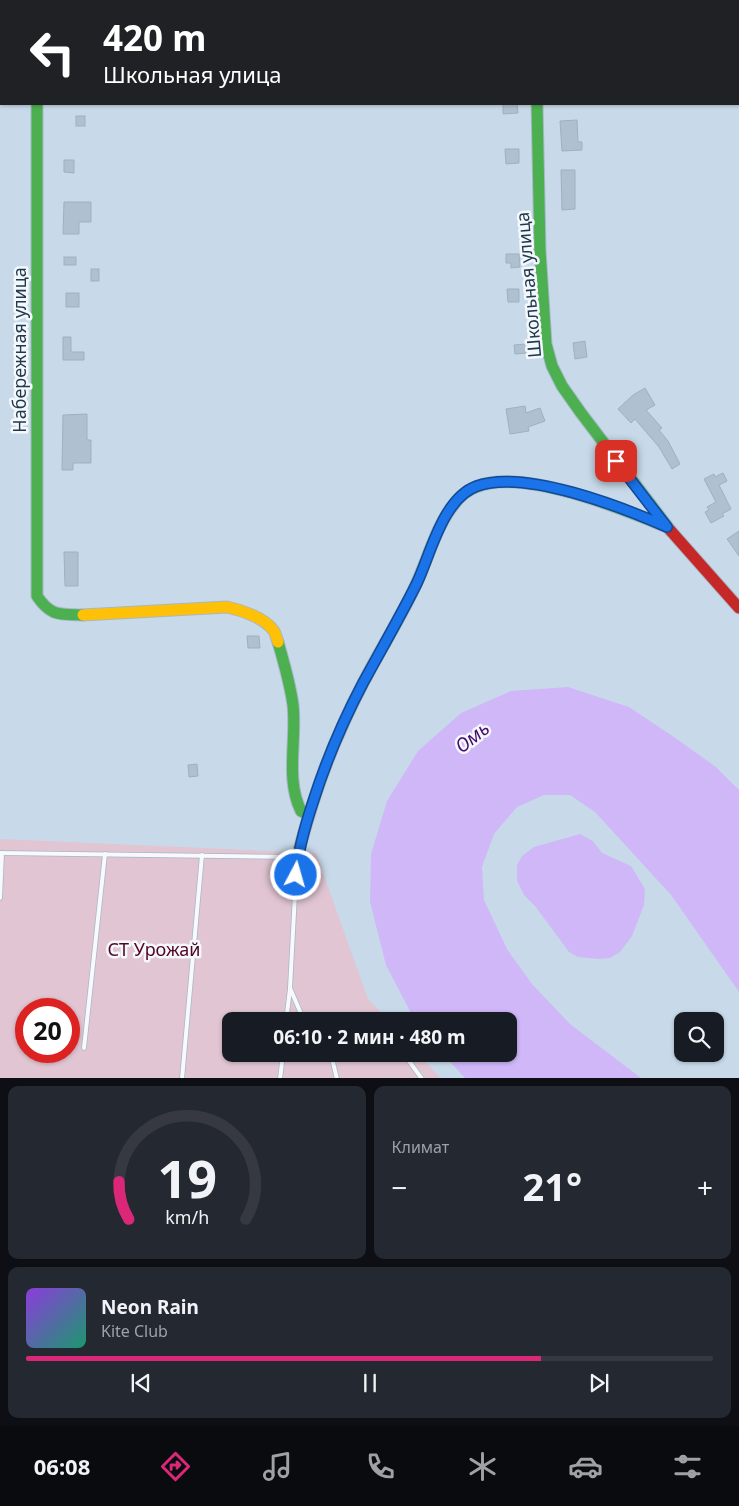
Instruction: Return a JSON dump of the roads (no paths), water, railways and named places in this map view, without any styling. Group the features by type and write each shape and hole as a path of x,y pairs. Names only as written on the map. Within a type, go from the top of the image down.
{"street":[{"name":"Набережная улица","path":"37,105 37,596 51,612 61,614 96,615 227,608 244,611 268,625 274,631 286,668 293,706 293,791 301,811 309,816"},
{"name":"Школьная улица","path":"537,105 540,250 546,344 552,366 562,386 581,413 667,527 739,608"},
{"path":"298,857 309,816 341,728 362,684 417,582 443,522 461,496 477,486 498,482 520,482 548,487 602,502 667,527"}],"lane":[{"path":"0,898 1,853 298,857 289,1012"},
{"path":"84,1048 105,854"},
{"path":"182,1078 202,855"},
{"path":"290,988 300,1012"},
{"path":"280,1078 281,1062"},
{"path":"333,1062 337,1078"},
{"path":"410,1062 422,1078"}],"water":[{"name":"Омь","path":"568,687 629,707 716,767 739,790 739,992 671,895 595,812 570,795 544,795 517,807 494,834 482,867 484,900 507,949 532,984 570,1024 641,1078 465,1078 450,1062 517,1062 517,1012 410,1012 386,965 370,902 371,854 387,801 418,751 461,713 511,691"},
{"path":"580,834 593,841 602,853 631,866 645,889 644,905 632,936 620,952 610,958 578,957 569,952 535,906 524,895 517,881 517,865 522,856 534,847"}],"park label":[{"name":"СТ Урожай","path":"154,949"}]}
